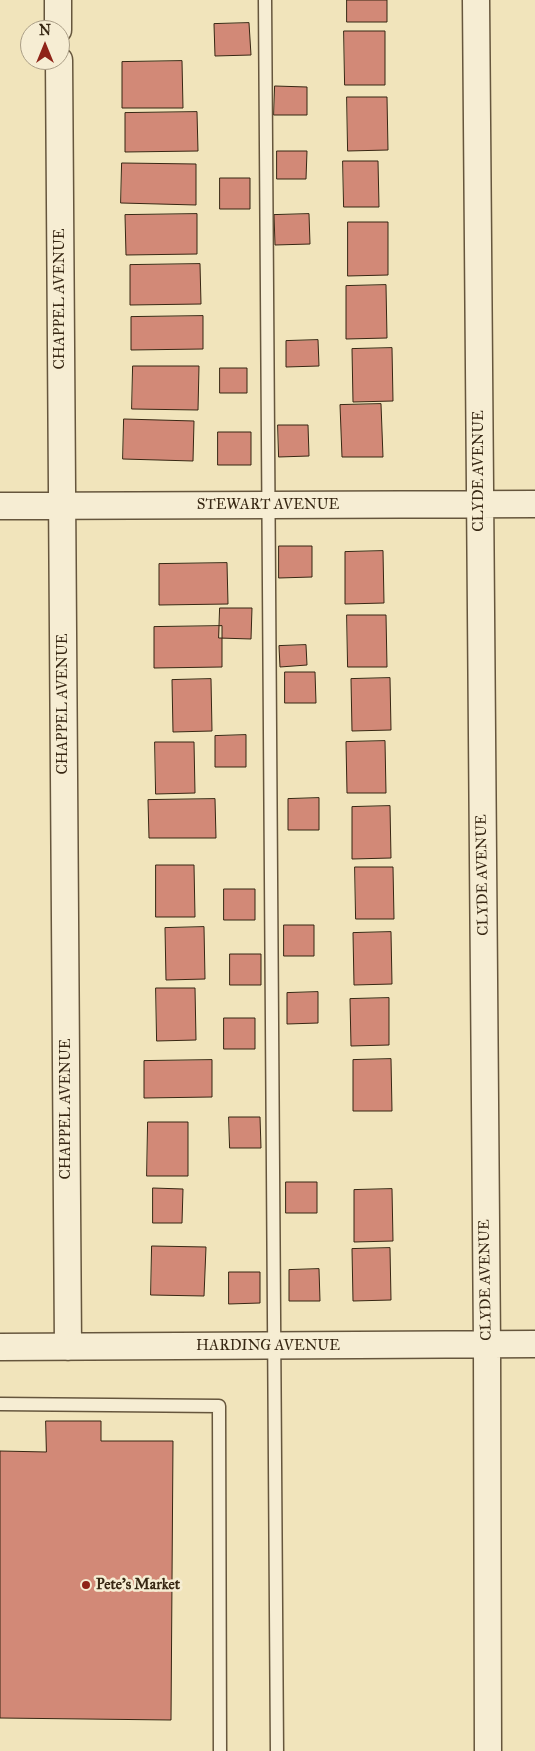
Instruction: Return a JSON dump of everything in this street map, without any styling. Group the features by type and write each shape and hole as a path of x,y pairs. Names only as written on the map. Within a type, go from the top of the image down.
{"street":[{"path":"58,0 58,20"},
{"name":"CLYDE AVENUE","path":"476,0 487,1345 488,1751"},
{"name":"CHAPPEL AVENUE","path":"58,70 68,1347"},
{"name":"STEWART AVENUE","path":"0,506 535,504"},
{"name":"HARDING AVENUE","path":"0,1348 535,1344"}],"lane":[{"path":"265,0 277,1751"},
{"path":"0,1404 219,1406 220,1751"}],"building":[{"path":"347,0 387,0 387,22 347,22"},
{"path":"249,23 251,55 215,56 214,24"},
{"path":"344,31 385,31 385,85 345,85"},
{"path":"182,61 183,108 122,108 122,62"},
{"path":"275,86 307,87 307,115 274,115"},
{"path":"347,97 387,97 388,150 348,151"},
{"path":"197,112 198,151 125,152 125,113"},
{"path":"277,151 307,151 306,179 277,179"},
{"path":"343,161 378,161 379,207 344,207"},
{"path":"122,163 196,164 196,205 121,203"},
{"path":"220,178 250,178 250,209 220,209"},
{"path":"197,214 197,254 126,255 125,215"},
{"path":"309,214 310,244 275,245 274,215"},
{"path":"348,222 388,222 388,275 348,276"},
{"path":"200,264 201,304 130,305 130,265"},
{"path":"386,285 387,338 346,339 346,286"},
{"path":"203,316 203,349 131,350 131,317"},
{"path":"318,340 319,366 286,367 286,341"},
{"path":"392,348 393,401 353,402 352,349"},
{"path":"133,366 199,366 198,410 132,409"},
{"path":"220,368 247,368 247,393 220,393"},
{"path":"381,404 383,457 342,457 340,405"},
{"path":"124,419 194,421 193,461 123,459"},
{"path":"278,425 308,425 309,456 279,457"},
{"path":"218,432 251,432 251,465 218,465"},
{"path":"279,546 312,546 312,577 279,578"},
{"path":"383,551 384,603 345,604 345,552"},
{"path":"227,563 228,604 159,605 159,564"},
{"path":"220,608 252,608 251,639 219,638"},
{"path":"347,615 386,615 387,667 348,667"},
{"path":"222,626 222,667 154,668 154,627"},
{"path":"306,645 307,665 280,667 279,646"},
{"path":"285,672 315,672 316,703 285,703"},
{"path":"390,678 391,730 352,731 351,679"},
{"path":"211,679 212,731 173,732 172,680"},
{"path":"246,735 246,767 215,767 215,736"},
{"path":"385,741 386,793 347,793 346,742"},
{"path":"155,742 194,742 195,793 156,794"},
{"path":"319,798 319,830 288,830 288,799"},
{"path":"215,799 216,838 149,838 148,800"},
{"path":"390,806 391,858 352,859 352,807"},
{"path":"156,865 194,865 195,917 156,917"},
{"path":"355,867 393,867 394,919 356,919"},
{"path":"224,889 255,889 255,920 224,920"},
{"path":"284,925 314,925 314,956 284,956"},
{"path":"204,927 205,979 166,980 165,928"},
{"path":"391,932 392,984 354,985 353,933"},
{"path":"230,954 261,954 261,985 230,985"},
{"path":"156,988 195,988 196,1040 157,1041"},
{"path":"318,992 318,1023 287,1024 287,993"},
{"path":"389,998 389,1045 351,1046 350,999"},
{"path":"224,1018 255,1018 255,1049 224,1049"},
{"path":"391,1059 392,1111 353,1111 353,1060"},
{"path":"212,1060 212,1097 144,1098 144,1061"},
{"path":"229,1117 260,1117 261,1148 230,1148"},
{"path":"148,1122 188,1122 188,1176 147,1176"},
{"path":"286,1182 317,1182 317,1213 286,1213"},
{"path":"153,1188 183,1189 182,1223 153,1223"},
{"path":"392,1189 393,1241 354,1242 354,1190"},
{"path":"152,1246 206,1247 204,1296 151,1295"},
{"path":"390,1248 391,1300 353,1301 352,1249"},
{"path":"319,1269 320,1301 289,1301 289,1270"},
{"path":"229,1272 260,1272 260,1303 229,1304"},
{"name":"Pete's Market","path":"46,1421 101,1421 101,1441 173,1441 171,1720 0,1718 0,1451 46,1452"}],"place":[{"name":"Pete's Market","path":"86,1585"}]}
